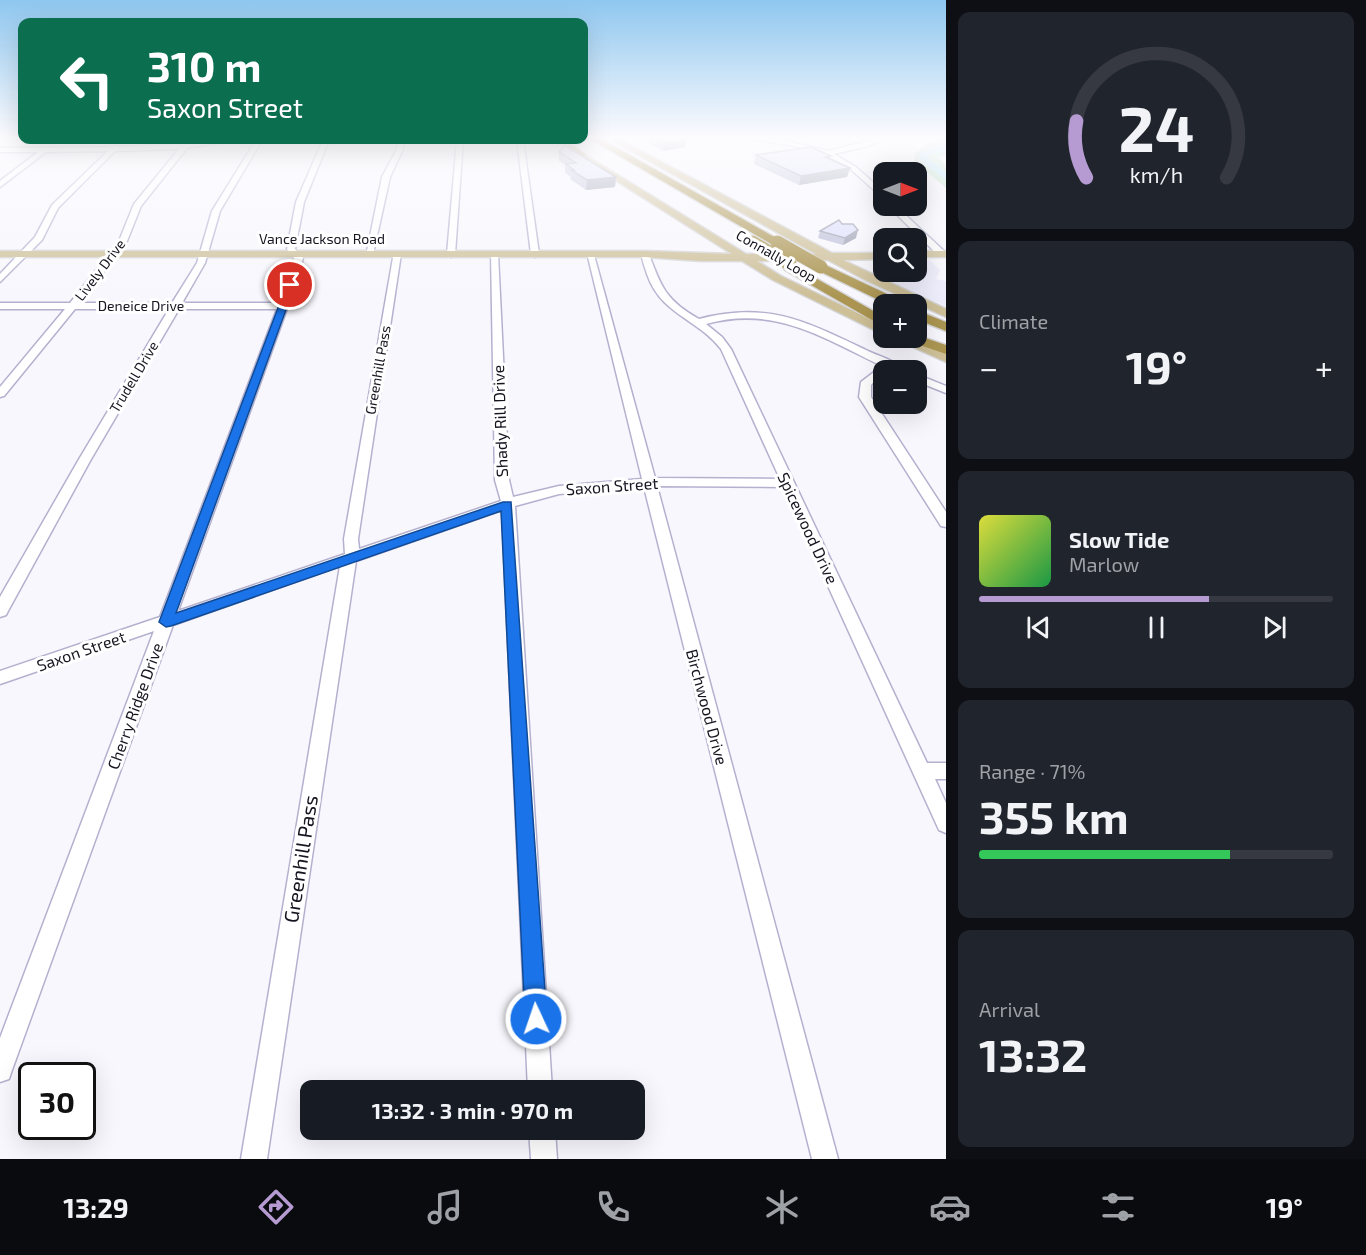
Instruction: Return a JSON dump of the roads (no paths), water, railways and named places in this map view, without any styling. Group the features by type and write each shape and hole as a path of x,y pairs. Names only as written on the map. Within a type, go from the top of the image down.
{"highway":[{"path":"664,190 713,219"},
{"name":"Connally Loop","path":"691,190 777,236 821,267 876,294"},
{"name":"Connally Loop","path":"751,242 792,267 873,308"},
{"path":"792,267 873,316"},
{"path":"927,319 946,327"},
{"path":"927,332 946,340"},
{"path":"927,343 946,350"},
{"path":"927,351 946,358"}],"main road":[{"path":"636,190 777,278 817,300 873,326"},
{"path":"701,190 777,236 798,244 745,246 712,238"},
{"path":"777,236 820,252 871,279 946,313"},
{"path":"703,255 713,246 712,238"},
{"name":"Vance Jackson Road","path":"703,255 732,251 873,254"},
{"name":"Vance Jackson Road","path":"0,254 645,254 743,258 873,256"},
{"path":"927,254 944,254"},
{"path":"703,255 760,268"},
{"path":"865,257 858,264 871,279"},
{"path":"777,278 768,268 772,265 831,264 851,268"},
{"path":"921,348 927,351"}],"street":[{"path":"0,279 39,238 55,207 72,190"},
{"name":"Lively Drive","path":"0,394 113,254 129,230 137,206 150,190"},
{"name":"Trudell Drive","path":"0,611 84,461 176,306 203,254 220,202 227,190"},
{"name":"Cherry Ridge Drive","path":"0,1070 283,306 299,258 291,249 300,202 305,190"},
{"path":"369,254 383,190"},
{"path":"451,254 456,190"},
{"path":"527,190 535,254"},
{"path":"903,216 944,254"},
{"name":"Greenhill Pass","path":"254,1159 351,558 351,540 397,254"},
{"name":"Shady Rill Drive","path":"494,254 502,480 507,504 539,1080"},
{"name":"Spicewood Drive","path":"645,254 662,297 680,312 700,322 713,332 726,349 946,824"},
{"name":"Birchwood Drive","path":"590,255 825,1159"},
{"name":"Deneice Drive","path":"0,306 283,306"},
{"path":"700,322 739,314 770,316 795,323 878,360"},
{"path":"873,377 865,384 864,397 873,411"},
{"path":"927,382 946,390"},
{"path":"875,414 946,523"},
{"name":"Saxon Street","path":"0,678 507,504 562,488 602,483 787,483"},
{"path":"921,771 946,771"},
{"path":"543,1140 544,1159"}]}
